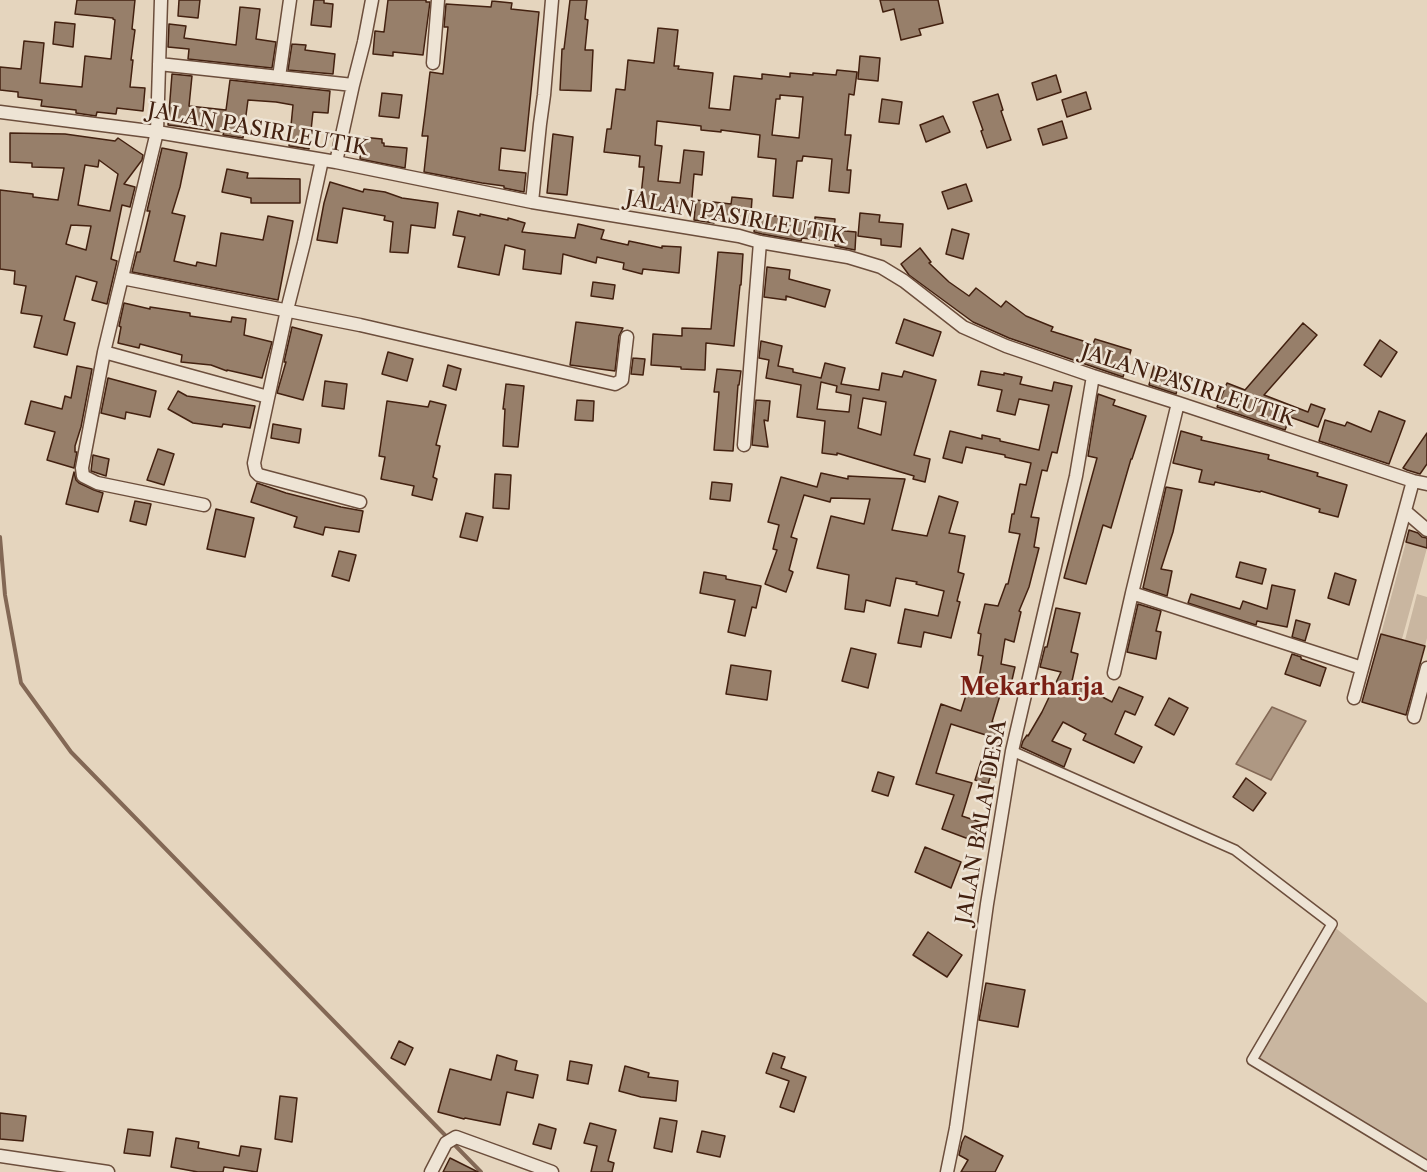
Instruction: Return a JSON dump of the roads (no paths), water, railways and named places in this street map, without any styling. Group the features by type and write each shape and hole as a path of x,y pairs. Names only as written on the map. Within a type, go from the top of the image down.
{"street":[{"path":"161,0 158,132 104,352 82,468 83,476 97,483 204,505"},
{"path":"279,77 290,0"},
{"path":"336,162 372,0"},
{"path":"433,63 438,0"},
{"path":"532,202 552,0"},
{"path":"159,64 353,85"},
{"name":"JALAN PASIRLEUTIK","path":"0,112 158,132 336,162 532,202 728,234 760,242 848,257 881,267 904,281 963,327 1006,346 1427,484"},
{"path":"322,160 254,463 259,475 360,502"},
{"path":"744,446 760,242"},
{"path":"122,278 287,310 615,384 622,380 627,337"},
{"path":"104,352 268,398"},
{"name":"JALAN BALAI DESA","path":"947,1172 956,1128 987,904 1012,751 1076,476 1093,376"},
{"path":"1114,673 1178,403"},
{"path":"1354,698 1413,481"},
{"path":"1405,511 1427,530"},
{"path":"1132,593 1362,668"},
{"path":"1414,717 1426,674"},
{"path":"1012,751 1236,850 1332,924 1252,1060 1427,1166"},
{"path":"431,1172 451,1140 552,1172"},
{"path":"0,1156 42,1168 108,1172"}],"waterway":[{"path":"0,537 5,595 21,683 71,752 481,1172"}],"district":[{"name":"Mekarharja","path":"1032,688"}]}
